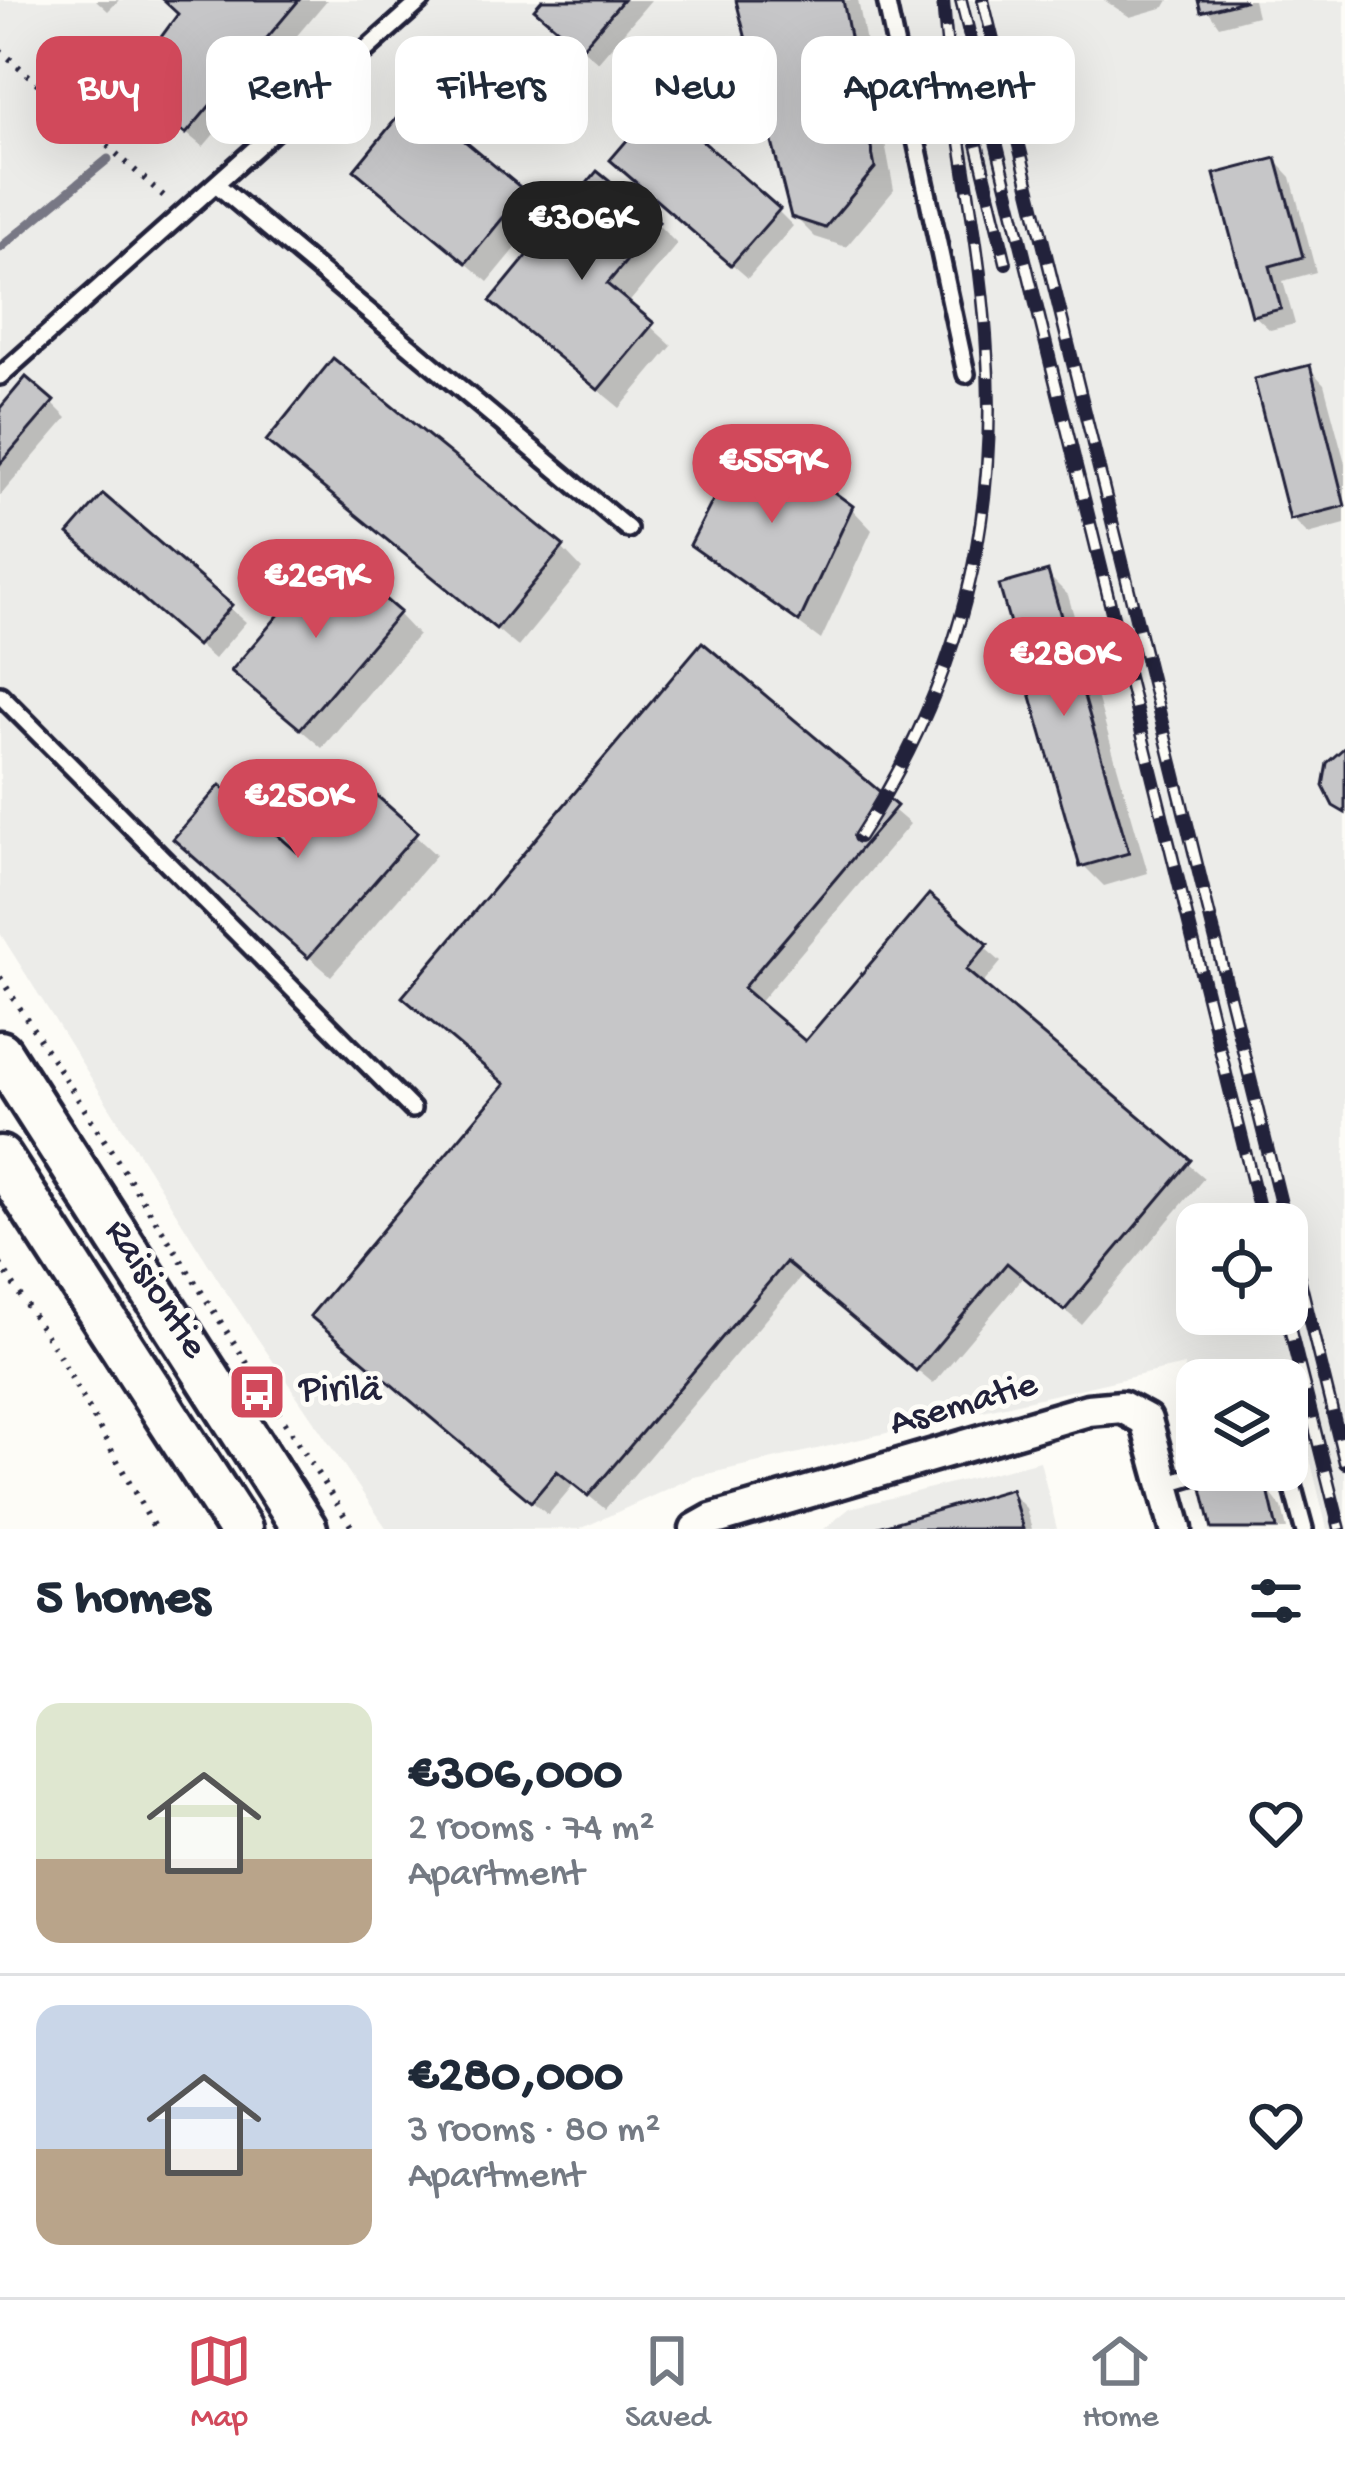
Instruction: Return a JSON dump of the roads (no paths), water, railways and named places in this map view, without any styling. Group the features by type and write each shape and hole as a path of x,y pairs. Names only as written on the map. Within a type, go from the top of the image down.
{"main road":[{"name":"Raisiontie","path":"0,1053 305,1529"},
{"name":"Raisiontie","path":"0,1158 239,1529"}],"street":[{"name":"Asematie","path":"709,1526 1088,1411 1122,1407 1146,1420 1175,1529"}],"lane":[{"path":"0,376 422,0"},
{"path":"886,0 966,374"},
{"path":"216,184 628,529"},
{"path":"0,695 412,1109"},
{"path":"1166,1484 1176,1481"},
{"path":"1294,1491 1304,1529"}],"waterway":[{"path":"0,248 108,159"}],"railway":[{"path":"859,837 894,779 948,659 966,597 987,470 986,335 943,0"},
{"path":"961,0 1258,1203"},
{"path":"983,0 1281,1203"},
{"path":"977,144 1006,263"},
{"path":"1308,1313 1345,1463"},
{"path":"1291,1335 1340,1529"}],"place":[{"name":"Pirilä","path":"257,1392"}]}
